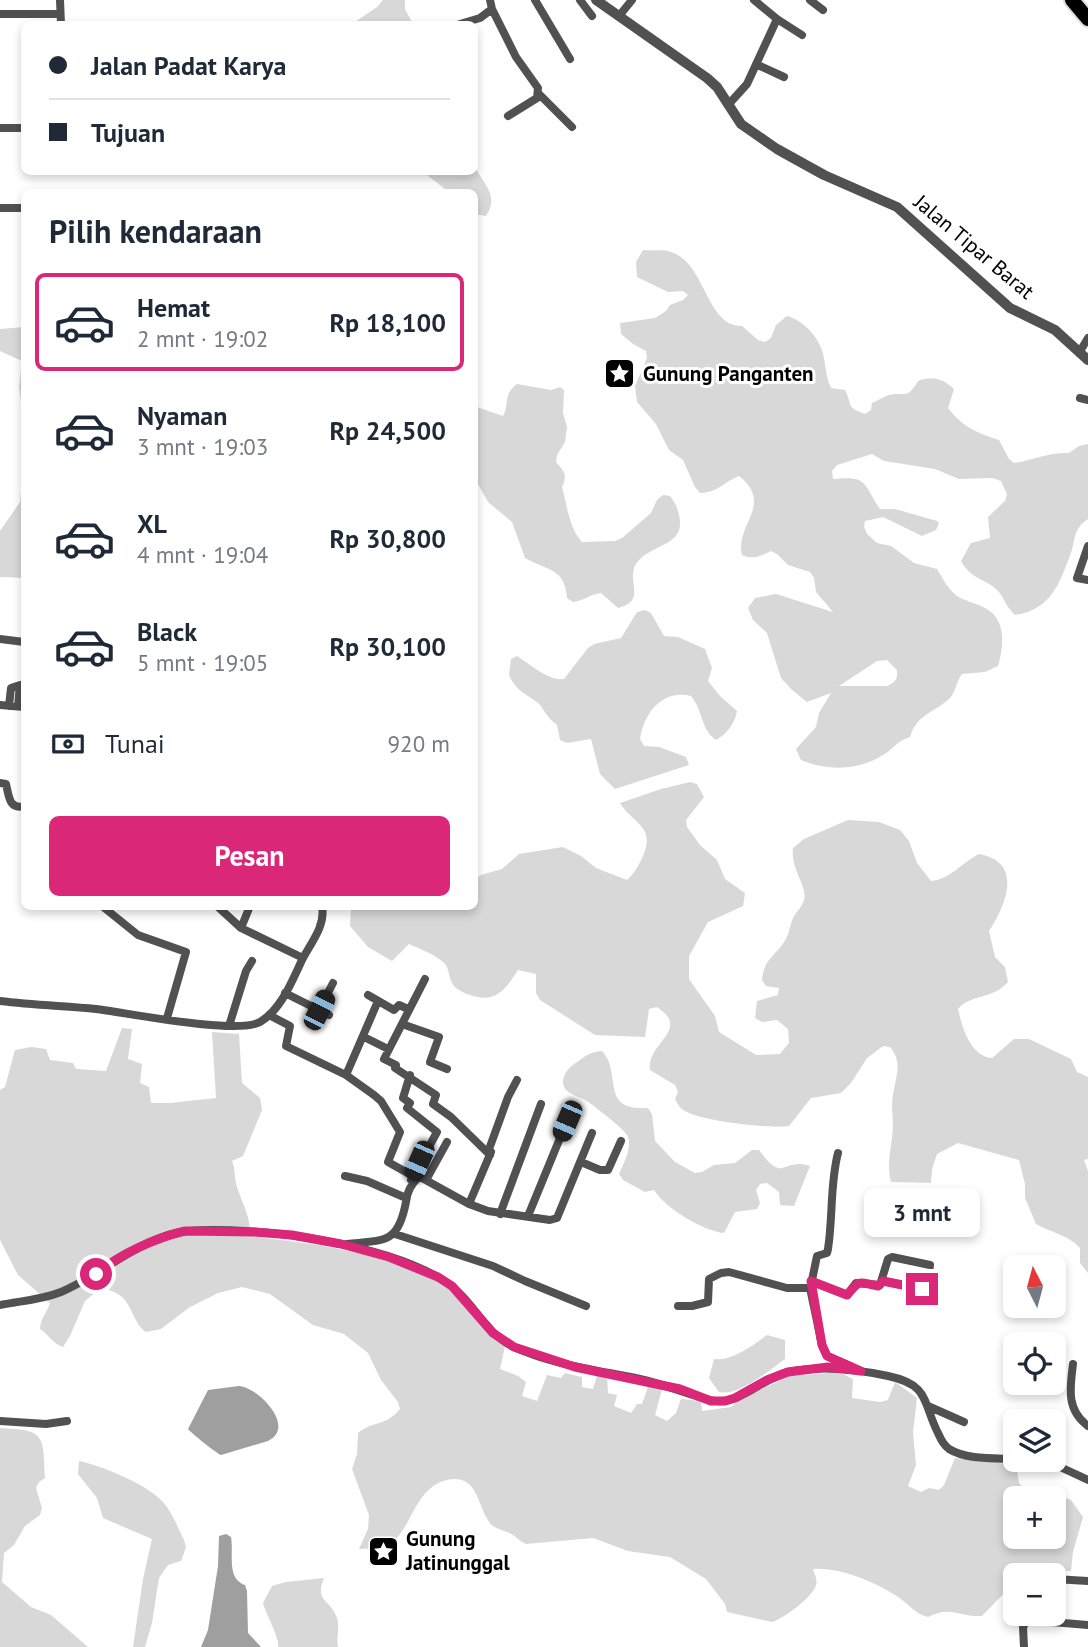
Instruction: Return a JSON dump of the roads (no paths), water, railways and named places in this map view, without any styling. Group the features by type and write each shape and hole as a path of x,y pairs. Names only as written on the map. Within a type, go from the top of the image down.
{"highway":[{"path":"1072,0 1088,19"}],"street":[{"path":"60,0 61,21"},
{"path":"535,0 570,59"},
{"path":"580,0 592,16"},
{"name":"Jalan Tipar Barat","path":"596,0 708,78 741,124 777,149 824,175 897,206 1010,308 1055,330 1084,357"},
{"path":"619,16 632,0"},
{"path":"754,0 802,35"},
{"path":"810,0 823,10"},
{"path":"470,21 480,18 491,5 507,43 538,88 539,94 572,127"},
{"path":"0,14 60,14"},
{"path":"727,105 747,85 777,19"},
{"path":"758,65 784,77"},
{"path":"508,116 537,98 539,94"},
{"path":"0,128 21,128"},
{"path":"0,208 21,208"},
{"path":"1084,357 1088,338"},
{"path":"1088,545 1077,578 1088,580"},
{"path":"0,639 21,642"},
{"path":"13,706 21,687"},
{"path":"0,783 6,784 13,806 21,807"},
{"path":"107,910 138,935 186,952 167,1018"},
{"path":"221,910 241,928 303,958"},
{"path":"241,928 248,910"},
{"path":"0,1001 229,1026 254,1024 269,1015 285,993 319,929 321,910"},
{"path":"229,1026 246,971 252,961"},
{"path":"425,979 384,1059 436,1095 433,1104 489,1153"},
{"path":"319,1010 333,983"},
{"path":"285,993 329,1015"},
{"path":"368,995 394,1010 399,1005 408,1009"},
{"path":"346,1075 365,1037 378,1002"},
{"path":"269,1015 290,1025 286,1046 346,1075 382,1101 400,1132 388,1162 413,1175"},
{"path":"402,1024 439,1037 430,1062 447,1069"},
{"path":"365,1037 388,1049"},
{"path":"410,1075 403,1098 410,1103 407,1108 437,1132 413,1175 410,1188"},
{"path":"469,1204 508,1097 517,1080"},
{"path":"500,1214 541,1104"},
{"path":"527,1216 567,1121"},
{"path":"341,1244 377,1241 395,1234 401,1224 406,1198 415,1179 426,1180 469,1204 500,1214 550,1220 557,1218 592,1133"},
{"path":"489,1153 499,1135"},
{"path":"581,1162 600,1170 608,1170 621,1141"},
{"path":"426,1180 447,1142"},
{"path":"838,1153 834,1168 833,1211 828,1249 827,1253 817,1256 811,1285 822,1345 827,1356 861,1371"},
{"path":"345,1177 367,1181 406,1198"},
{"path":"0,1305 36,1300 61,1292 138,1250 185,1231 292,1235 341,1244 395,1259 438,1277 452,1286 493,1333 514,1347 575,1367 680,1389 711,1401 735,1398 788,1372 828,1367 891,1376 914,1384 920,1389 939,1437 949,1449 965,1455 1003,1458"},
{"path":"395,1234 485,1263 586,1306"},
{"path":"678,1306 708,1302 709,1279 725,1272 787,1288 811,1285 847,1295 856,1283 878,1286 883,1281 888,1259 892,1257 930,1265 926,1287 922,1289 883,1281"},
{"path":"1073,1364 1071,1398 1077,1419 1088,1426"},
{"path":"928,1406 964,1422"},
{"path":"0,1421 46,1424 66,1421"},
{"path":"1066,1469 1088,1479"},
{"path":"1066,1580 1088,1581"},
{"path":"1066,1622 1088,1625"},
{"path":"1023,1626 1024,1647"}],"place":[{"name":"Gunung Panganten","path":"620,374"},
{"name":"Gunung Jatinunggal","path":"383,1551"}]}
